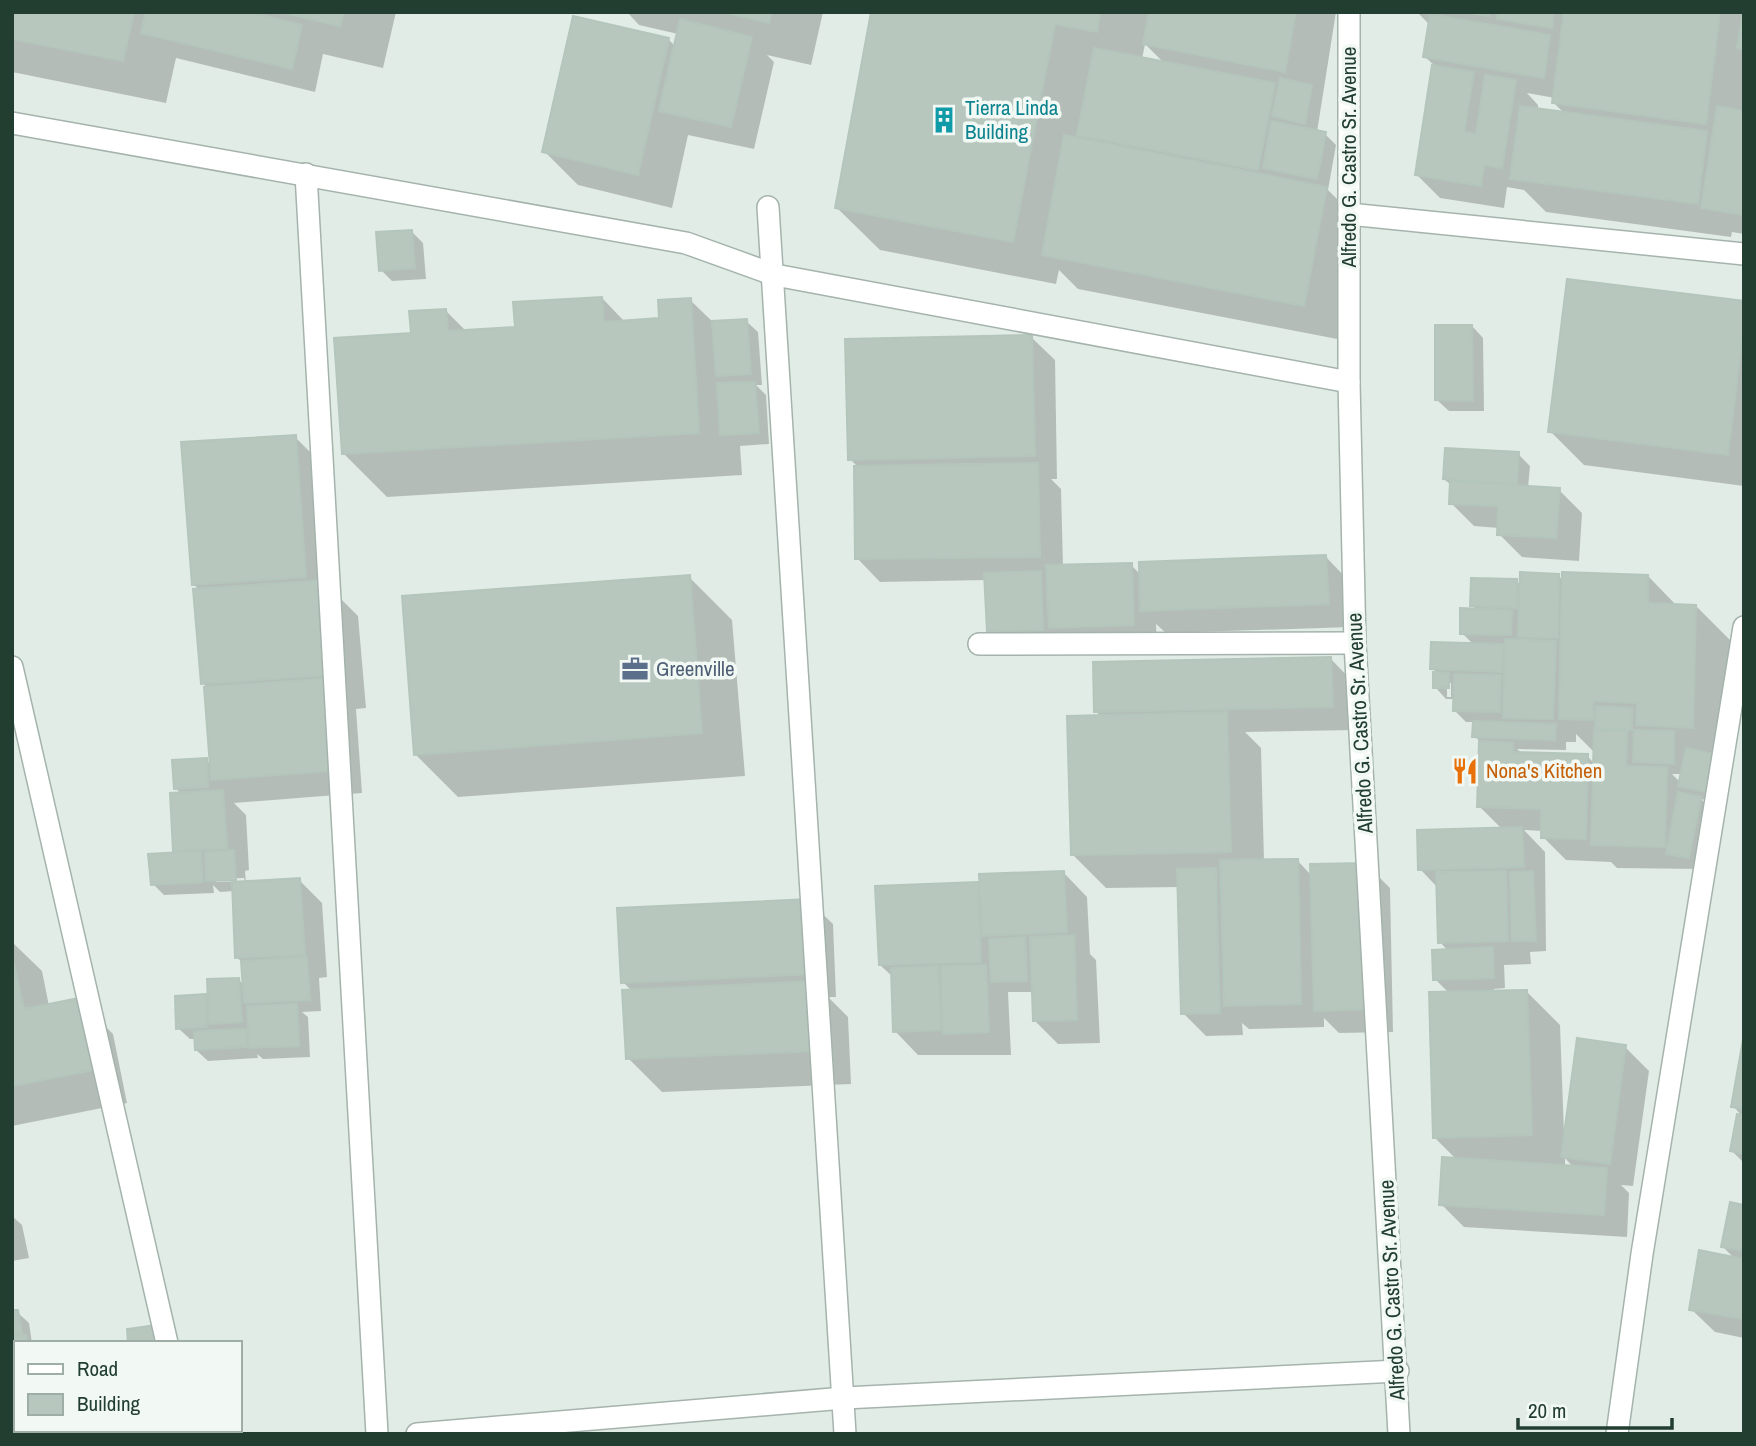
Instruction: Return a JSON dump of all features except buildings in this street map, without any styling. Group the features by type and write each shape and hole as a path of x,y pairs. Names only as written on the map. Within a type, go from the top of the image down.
{"street":[{"name":"Alfredo G. Castro Sr. Avenue","path":"1349,12 1349,382 1355,643 1398,1371 1399,1434"},
{"path":"12,123 686,243 775,275 1349,382"},
{"path":"306,174 377,1434"},
{"path":"768,207 775,275 845,1434"},
{"path":"1349,214 1744,254"},
{"path":"1617,1434 1642,1254 1744,627"},
{"path":"979,644 1355,643"},
{"path":"12,667 167,1341"},
{"path":"417,1434 844,1398 1398,1371"}],"place":[{"name":"Tierra Linda Building","path":"944,120"},
{"name":"Greenville","path":"635,669"},
{"name":"Nona's Kitchen","path":"1465,771"}]}
